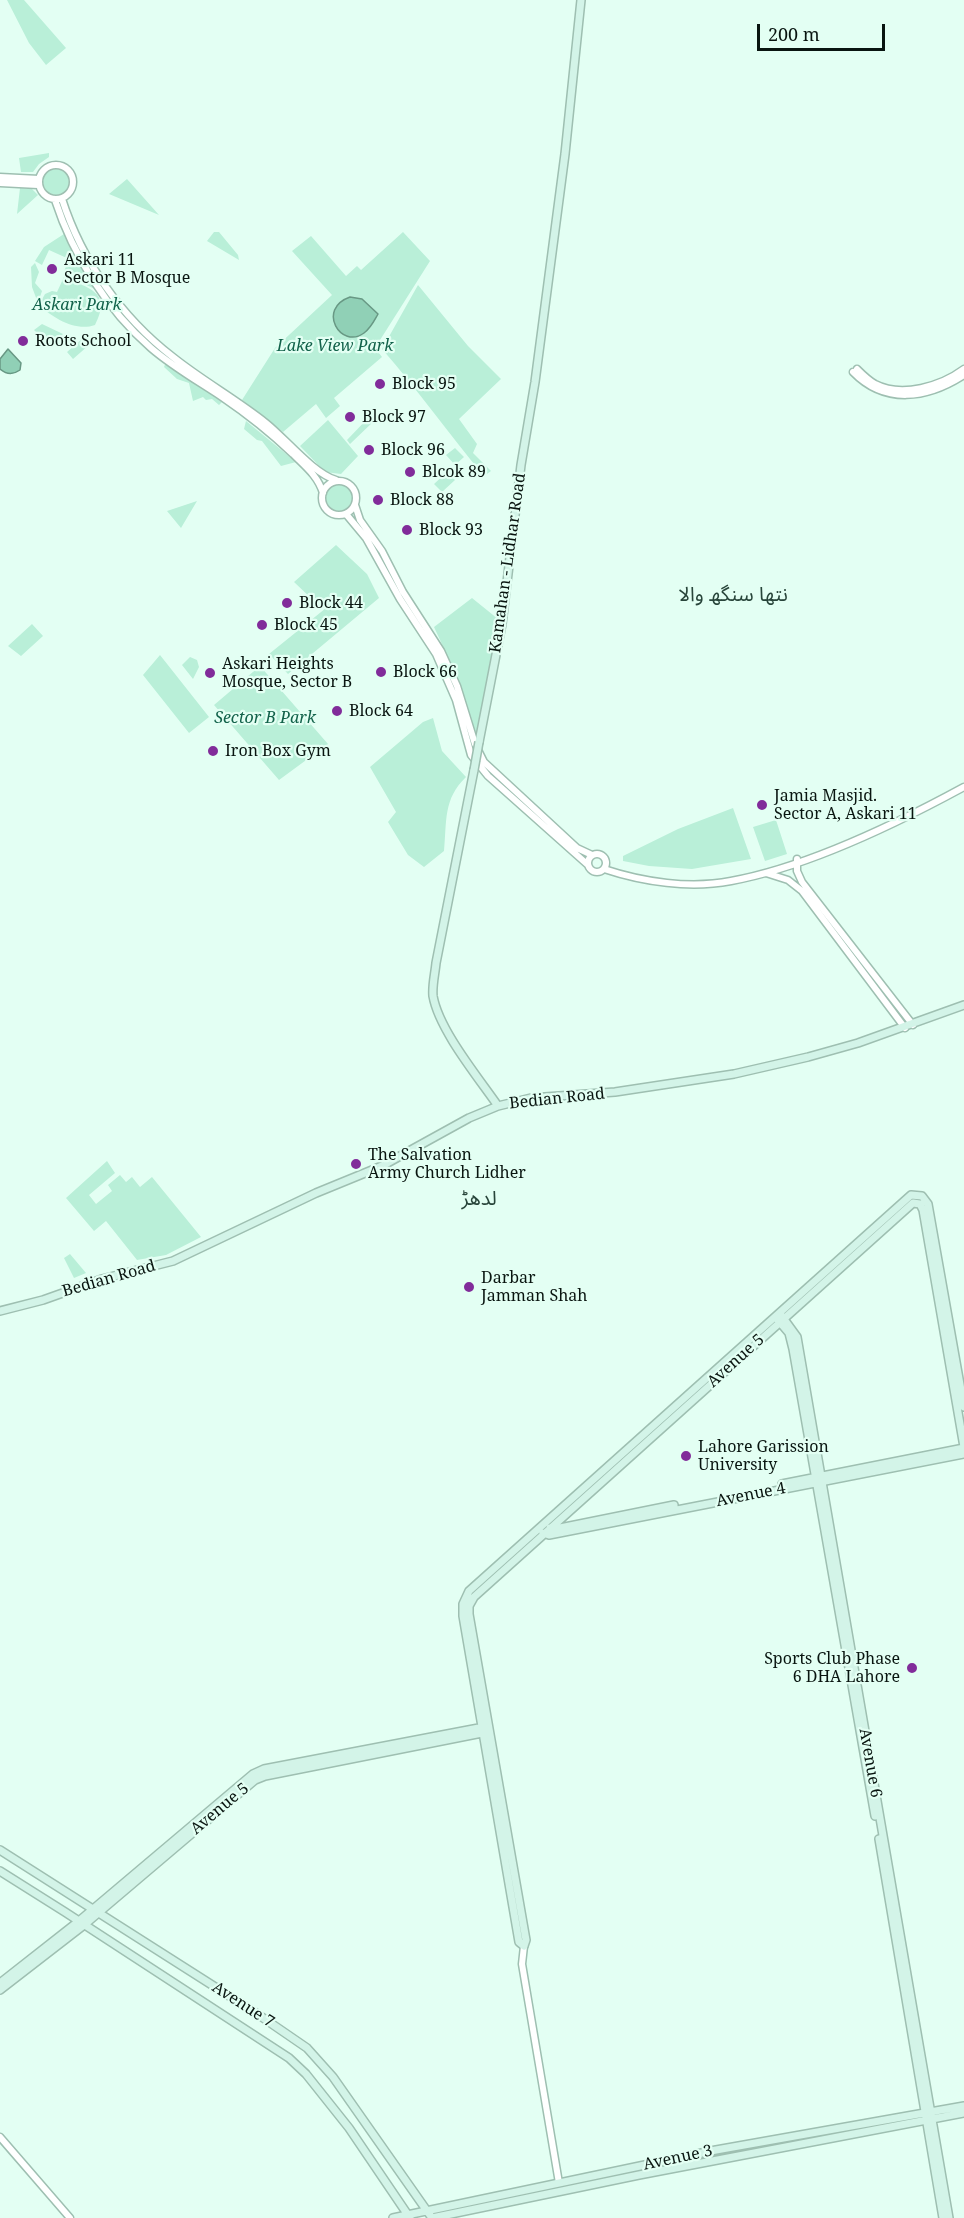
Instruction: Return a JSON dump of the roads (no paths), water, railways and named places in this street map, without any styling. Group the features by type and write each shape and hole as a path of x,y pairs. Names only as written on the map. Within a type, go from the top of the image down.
{"main road":[{"name":"Kamahan - Lidhar Road","path":"498,1106 448,1031 437,1011 433,990 436,963 502,624 521,465 535,382 565,154 581,0"},
{"name":"Bedian Road","path":"0,1311 102,1279 173,1261 316,1193 382,1166 469,1118 498,1106 531,1098 615,1092 734,1074 808,1057 909,1026 964,1006"},
{"name":"Avenue 5","path":"779,1318 908,1197 915,1194 922,1196 927,1200 930,1209 964,1407"},
{"name":"Avenue 5","path":"0,1983 82,1923 256,1772 486,1730 462,1609 469,1591 542,1532 779,1318 910,1204 920,1204 923,1210 964,1448"},
{"name":"Avenue 6","path":"779,1318 797,1336 818,1480 932,2132 944,2218"},
{"name":"Avenue 4","path":"542,1532 549,1535 964,1448"},
{"name":"Avenue 4","path":"833,1475 964,1454"},
{"path":"816,1464 833,1475 821,1496 803,1483 816,1464"},
{"name":"Avenue 4","path":"548,1526 803,1483"},
{"path":"486,1730 519,1942 524,1946"},
{"name":"Avenue 7","path":"0,1850 256,2013 316,2056 430,2216"},
{"name":"Avenue 7","path":"0,1871 277,2049 298,2066 349,2128 410,2216"},
{"name":"Avenue 5","path":"82,1923 92,1918 96,1911"},
{"path":"92,1918 94,1931"},
{"name":"Avenue 5","path":"0,1990 68,1933"},
{"path":"925,2095 937,2106 957,2114 939,2123 932,2132 907,2120 919,2108 925,2095"},
{"name":"Avenue 3","path":"393,2218 430,2216 907,2120 957,2114 964,2106"},
{"name":"Avenue 3","path":"430,2216 559,2183 716,2150 907,2120"},
{"name":"Avenue 6","path":"933,2142 949,2218"}],"street":[{"path":"59,165 68,170 73,180 68,194 59,199 43,195 38,182 43,171 51,166 59,165"},
{"path":"0,177 38,182"},
{"path":"0,183 38,182"},
{"path":"59,199 89,262 115,299 139,326 173,358 244,406 323,475 345,481 354,488 360,520 382,551 426,632 450,683 467,747 474,760 538,822 594,872 599,872 605,867 606,859 602,855 592,855 577,848 484,762 475,744 457,686 439,646 426,632 400,599 366,538 346,514"},
{"path":"59,199 81,260 127,324 163,357 268,431 311,471 323,493"},
{"path":"964,369 937,383 918,388 899,389 876,384 855,370 871,388 881,392 900,394 932,390 964,375"},
{"path":"336,480 328,485 323,493 322,502 326,509 337,515 346,514 356,505"},
{"path":"605,867 621,875 653,881 693,884 729,882 778,870 868,831 964,785"},
{"path":"588,865 588,859 592,855"},
{"path":"797,860 798,874 805,889 840,942 863,967 909,1026"},
{"path":"605,867 637,875 692,880 729,878 778,870 805,889 847,937 863,967"},
{"path":"840,942 847,937"},
{"path":"524,1946 522,1964 559,2183"},
{"path":"0,2137 70,2218"}],"place":[{"name":"Askari 11 Sector B Mosque","path":"52,269"},
{"name":"Roots School","path":"23,341"},
{"name":"Block 95","path":"380,384"},
{"name":"Block 97","path":"350,417"},
{"name":"Block 96","path":"369,450"},
{"name":"Blcok 89","path":"410,472"},
{"name":"Block 88","path":"378,500"},
{"name":"Block 93","path":"407,530"},
{"name":"Block 44","path":"287,603"},
{"name":"Block 45","path":"262,625"},
{"name":"Block 66","path":"381,672"},
{"name":"Askari Heights Mosque, Sector B","path":"210,673"},
{"name":"Block 64","path":"337,711"},
{"name":"Iron Box Gym","path":"213,751"},
{"name":"Jamia Masjid. Sector A, Askari 11","path":"762,805"},
{"name":"The Salvation Army Church Lidher","path":"356,1164"},
{"name":"Darbar Jamman Shah","path":"469,1287"},
{"name":"Lahore Garission University","path":"686,1456"},
{"name":"Sports Club Phase 6 DHA Lahore","path":"912,1668"}],"district":[{"name":"نتھا سنگھ والا","path":"733,595"},
{"name":"لدھڑ","path":"479,1199"}],"park label":[{"name":"Askari Park","path":"77,305"},
{"name":"Lake View Park","path":"335,346"},
{"name":"Sector B Park","path":"265,718"}]}
